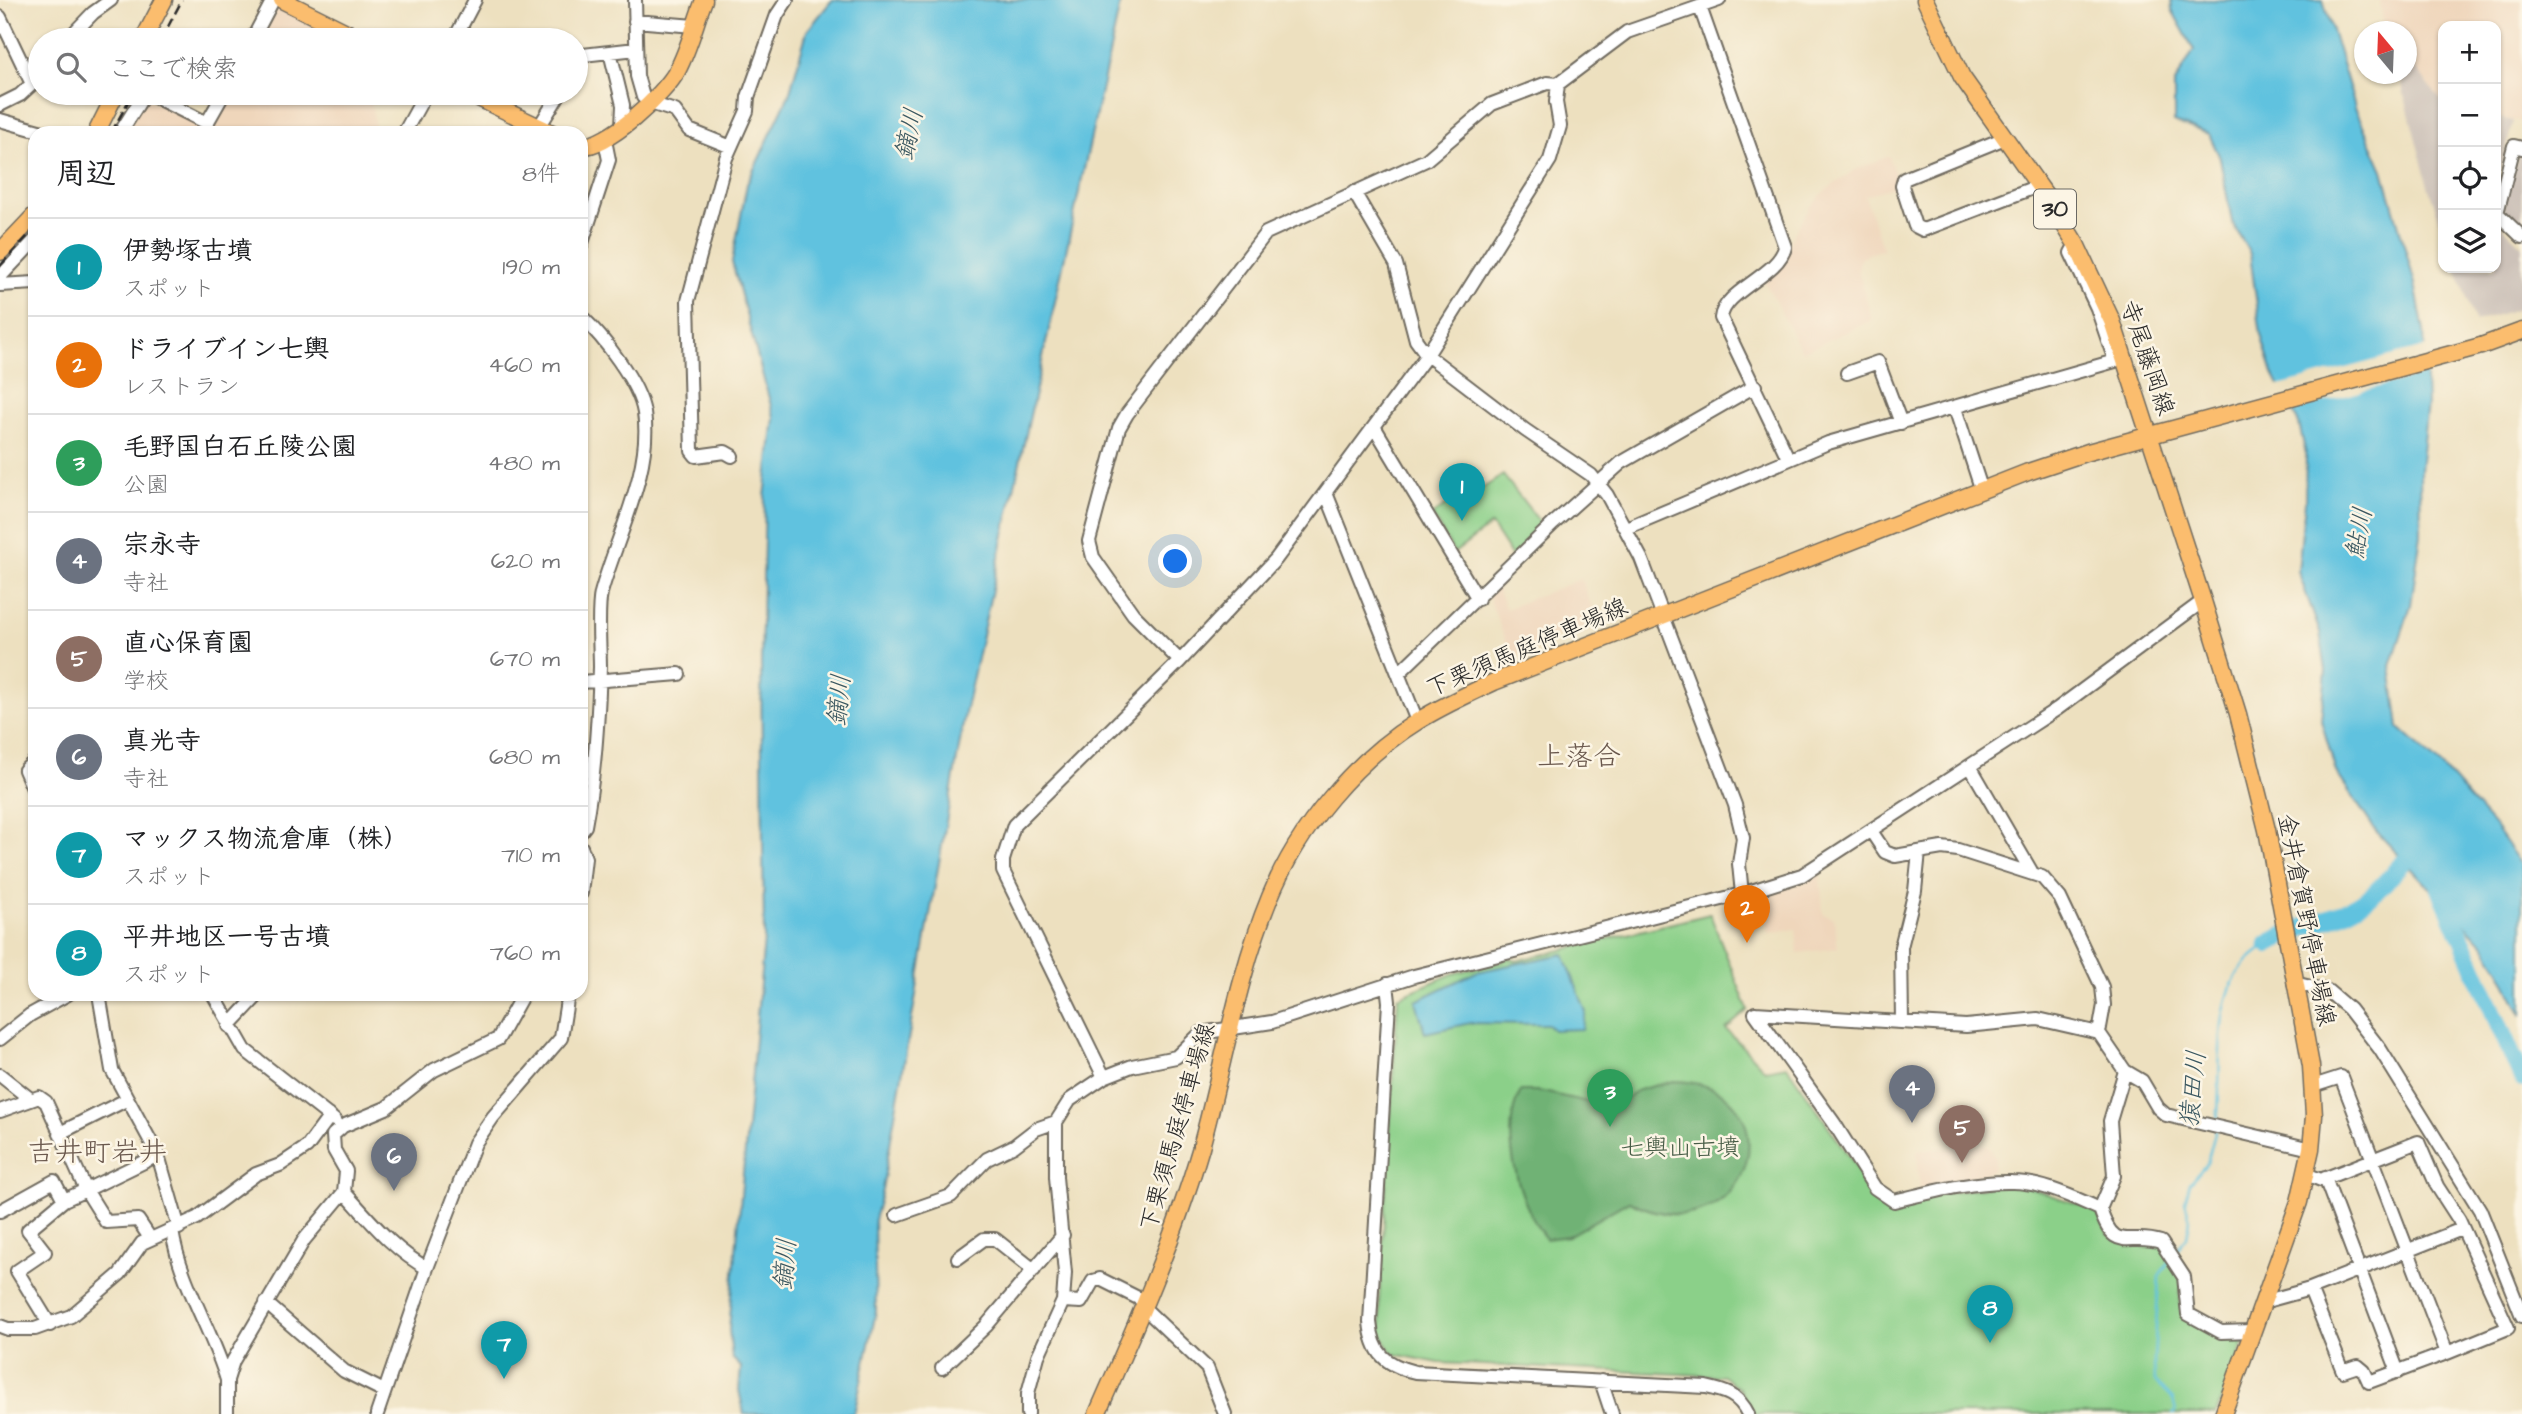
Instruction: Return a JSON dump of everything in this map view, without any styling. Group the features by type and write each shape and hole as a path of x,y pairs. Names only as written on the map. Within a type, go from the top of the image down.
{"main road":[{"path":"149,28 164,0"},
{"path":"282,0 338,28"},
{"path":"588,144 604,140 650,103 678,70 704,0"},
{"name":"寺尾藤岡線","path":"1925,0 1962,77 2076,244 2112,321 2149,436 2466,350 2522,331"},
{"path":"100,126 110,105"},
{"path":"493,105 537,126"},
{"path":"0,252 28,222"},
{"name":"下栗須馬庭停車場線","path":"1097,1414 1145,1305 1187,1193 1230,1027 1270,896 1294,850 1353,775 1417,721 1494,682 1981,488 2149,436"},
{"name":"金井倉賀野停車場線","path":"2149,436 2203,601 2264,817 2313,1086 2311,1149 2299,1202 2223,1414"}],"street":[{"path":"79,28 111,0"},
{"path":"259,28 274,0"},
{"path":"460,28 475,0"},
{"path":"635,0 637,76 643,97 650,103 675,111 689,130 731,147"},
{"path":"732,456 724,452 696,456 692,452 688,300 731,147 747,111 748,97 777,15 787,0"},
{"path":"1180,661 1133,614 1093,557 1089,541 1119,428 1260,238 1426,160 1492,104 1547,83 1558,84 1627,32 1719,0"},
{"path":"1700,7 1785,247 1779,260 1721,314 1787,458"},
{"path":"0,17 28,76"},
{"path":"635,21 694,26"},
{"path":"588,54 636,49"},
{"path":"610,52 623,105 622,125"},
{"path":"1104,1077 1003,871 1003,860 1014,825 1029,807 1180,661 1276,559 1375,428 1427,355 1550,160 1560,126 1556,102 1558,84"},
{"path":"0,104 20,95 28,88"},
{"path":"125,126 138,105"},
{"path":"170,105 207,123 217,105"},
{"path":"408,126 419,105"},
{"path":"547,126 555,105"},
{"path":"0,120 28,128"},
{"path":"2005,138 1904,179 1902,186 1915,226 1923,230 2038,186"},
{"path":"588,224 609,160 604,140"},
{"path":"2522,148 2514,146 2497,213 2522,237"},
{"path":"1354,192 1396,264 1416,340 1427,355 1599,483 1626,528 1664,615 1735,805 1743,838 1739,864 1742,894"},
{"path":"1626,528 1787,458 2115,361 2097,308 2071,253 2076,244"},
{"path":"0,277 28,247"},
{"path":"0,285 28,283"},
{"path":"588,323 605,339 638,394 644,410 646,436 643,460 600,597 594,780 588,811"},
{"path":"1847,373 1878,362 1901,423"},
{"path":"1398,674 1553,524 1626,459 1755,386"},
{"path":"1955,408 1981,488"},
{"path":"1375,428 1478,599"},
{"path":"1326,493 1417,721"},
{"path":"1028,1414 1028,1393 1038,1356 1063,1301 1063,1234 1056,1177 1056,1122 1070,1100 1104,1077 1132,1066 1176,1057 1201,1033 1272,1021 1387,984 1742,894 1802,875 2057,709 2203,601"},
{"path":"588,681 679,674"},
{"path":"1970,766 2031,871"},
{"path":"1871,831 1885,852 1895,856 1942,848 1958,850 2031,871 2052,886 2102,987 2104,1005 2099,1033"},
{"path":"1902,1023 1901,947 1915,891 1919,852"},
{"path":"2294,983 2328,991 2349,1009 2380,1049 2480,1210 2522,1316"},
{"path":"1387,984 1389,1002 1370,1322 1372,1341 1379,1356 1394,1367 1415,1372 1720,1390 1740,1400 1748,1414"},
{"path":"2,1036 57,1001"},
{"path":"100,1001 108,1059 126,1100 158,1155 176,1229 178,1259 207,1323 227,1380"},
{"path":"216,1001 245,1050 343,1126"},
{"path":"229,1026 252,1001"},
{"path":"227,1414 227,1380 233,1361 304,1240 344,1192 346,1171 331,1142 333,1135 343,1126 386,1108 433,1070 498,1039 519,1001"},
{"path":"377,1414 427,1268 475,1143 493,1117 561,1038 567,1001"},
{"path":"2252,1331 2221,1332 2188,1314 2184,1277 2161,1242 2119,1239 2110,1232 2100,1209 2047,1188 2013,1182 1978,1184 1894,1201 1875,1188 1834,1123 1755,1013 1966,1026 2038,1019 2099,1033 2125,1071 2142,1081 2158,1108 2166,1115 2311,1149"},
{"path":"2100,1209 2114,1176 2110,1121 2125,1071"},
{"path":"0,1075 29,1098"},
{"path":"2313,1086 2341,1077 2447,1353"},
{"path":"0,1111 29,1098 39,1097 46,1102 86,1190 106,1222 138,1220 150,1238"},
{"path":"60,1133 126,1100"},
{"path":"0,1325 21,1329 50,1325 71,1316 91,1302 120,1273 142,1243 197,1218 256,1174 280,1165 307,1147 330,1116"},
{"path":"897,1215 951,1196 987,1159 1014,1146 1036,1129 1056,1122"},
{"path":"2306,1174 2321,1180 2418,1142 2508,1328 2369,1382 2364,1371 2358,1366 2343,1371 2310,1289"},
{"path":"50,1325 18,1271 45,1252 28,1230 65,1200 158,1155"},
{"path":"2325,1178 2398,1372"},
{"path":"0,1211 54,1181 65,1200"},
{"path":"344,1192 386,1238 410,1259 427,1268"},
{"path":"2263,1302 2310,1289 2462,1229"},
{"path":"942,1368 986,1326 1063,1234"},
{"path":"958,1258 984,1239 995,1239 1034,1270"},
{"path":"1063,1301 1082,1302 1093,1281 1100,1279 1145,1305 1207,1368 1225,1414"},
{"path":"265,1304 344,1371 384,1391"},
{"path":"1601,1381 1612,1414"}],"shaded area":[{"path":"2380,0 2522,0 2522,122 2501,118 2501,21 2438,21 2438,97 2417,70 2417,21 2383,21"},
{"path":"274,6 321,28 262,28"},
{"path":"2417,70 2438,97 2438,215 2402,84 2417,84"},
{"path":"141,105 160,105 204,126 130,126"},
{"path":"220,105 372,105 375,126 209,126"},
{"path":"2501,118 2513,121 2501,168"},
{"path":"1889,156 1898,185 1865,196 1883,249 1861,257 1858,270 1872,320 1802,352 1764,280 1785,262 1791,239 1810,207 1826,190 1853,171"},
{"path":"2518,156 2522,156 2522,233 2506,218 2503,207"},
{"path":"2501,225 2522,246 2522,307 2475,322 2458,273 2501,273"},
{"path":"1581,579 1598,621 1588,625 1589,630 1576,635 1573,631 1543,643 1544,648 1531,653 1530,649 1512,657 1488,595 1496,586 1506,609"},
{"path":"1820,873 1823,914 1834,918 1838,948 1798,953 1796,929 1768,933 1761,896 1808,882"},
{"path":"1987,1145 1996,1158 1993,1170 1980,1175 1980,1182 1920,1191 1917,1151"}],"green space":[{"path":"1503,475 1542,525 1512,557 1491,525 1454,553 1432,515 1473,487 1477,492"},
{"path":"1710,914 1748,1010 1726,1029 1765,1070 1787,1066 1884,1207 1928,1195 2014,1183 2096,1210 2109,1235 2160,1243 2182,1277 2180,1300 2184,1317 2208,1332 2248,1333 2216,1414 1753,1414 1739,1388 1723,1376 1439,1363 1394,1354 1382,1337 1379,1301 1398,997 1452,974 1510,958 1516,961"},
{"name":"七輿山古墳","path":"1673,1081 1713,1089 1738,1109 1748,1136 1746,1165 1731,1191 1706,1209 1671,1214 1629,1201 1568,1236 1546,1239 1527,1207 1515,1167 1511,1126 1514,1107 1521,1091 1539,1091 1613,1108 1638,1090"}],"water":[{"name":"鏑川","path":"832,0 1121,0 965,713 882,1190 874,1220 876,1312 854,1414 744,1414 739,1390 741,1367 732,1358 729,1329 764,939 761,664 765,497 774,417 732,262 747,184 789,95 807,31"},
{"path":"2171,0 2323,0 2356,110 2383,170 2415,284 2424,331 2427,404 2420,470 2421,534 2411,605 2391,666 2399,728 2443,768 2494,826 2522,866 2522,1015 2499,968 2483,944 2376,831 2336,772 2321,720 2326,670 2320,633 2298,571 2305,502 2306,454 2299,424 2273,374 2261,335 2250,254 2232,222 2220,158 2209,134 2174,122 2174,85 2194,50 2172,10"},
{"path":"1564,954 1586,1012 1582,1029 1553,1030 1548,1024 1470,1023 1425,1033 1416,1001 1476,972"}],"pier":[{"path":"2428,346 2429,373 2288,412 2275,387"}],"waterway":[{"name":"猿田川","path":"2268,944 2359,904 2422,848"},
{"name":"鮎川","path":"2440,889 2522,1078"},
{"name":"猿田川","path":"2217,1123 2220,1041 2227,999 2244,965 2268,944"},
{"name":"猿田川","path":"2174,1253 2187,1237 2190,1220 2185,1201 2190,1183 2207,1163 2216,1129"},
{"name":"猿田川","path":"2169,1261 2159,1276 2154,1361 2155,1381 2173,1399 2176,1411 2173,1414"}],"railway":[{"path":"167,28 182,0"},
{"path":"115,126 126,105"},
{"path":"0,266 28,236"}],"place":[{"name":"伊勢塚古墳","path":"1462,521"},
{"name":"ドライブイン七輿","path":"1747,943"},
{"name":"宗永寺","path":"1912,1123"},
{"name":"毛野国白石丘陵公園","path":"1610,1127"},
{"name":"直心保育園","path":"1962,1163"},
{"name":"真光寺","path":"394,1191"},
{"name":"平井地区一号古墳","path":"1990,1343"},
{"name":"マックス物流倉庫（株）","path":"504,1379"}],"district":[{"name":"上落合","path":"1579,756"},
{"name":"吉井町岩井","path":"97,1152"}]}
